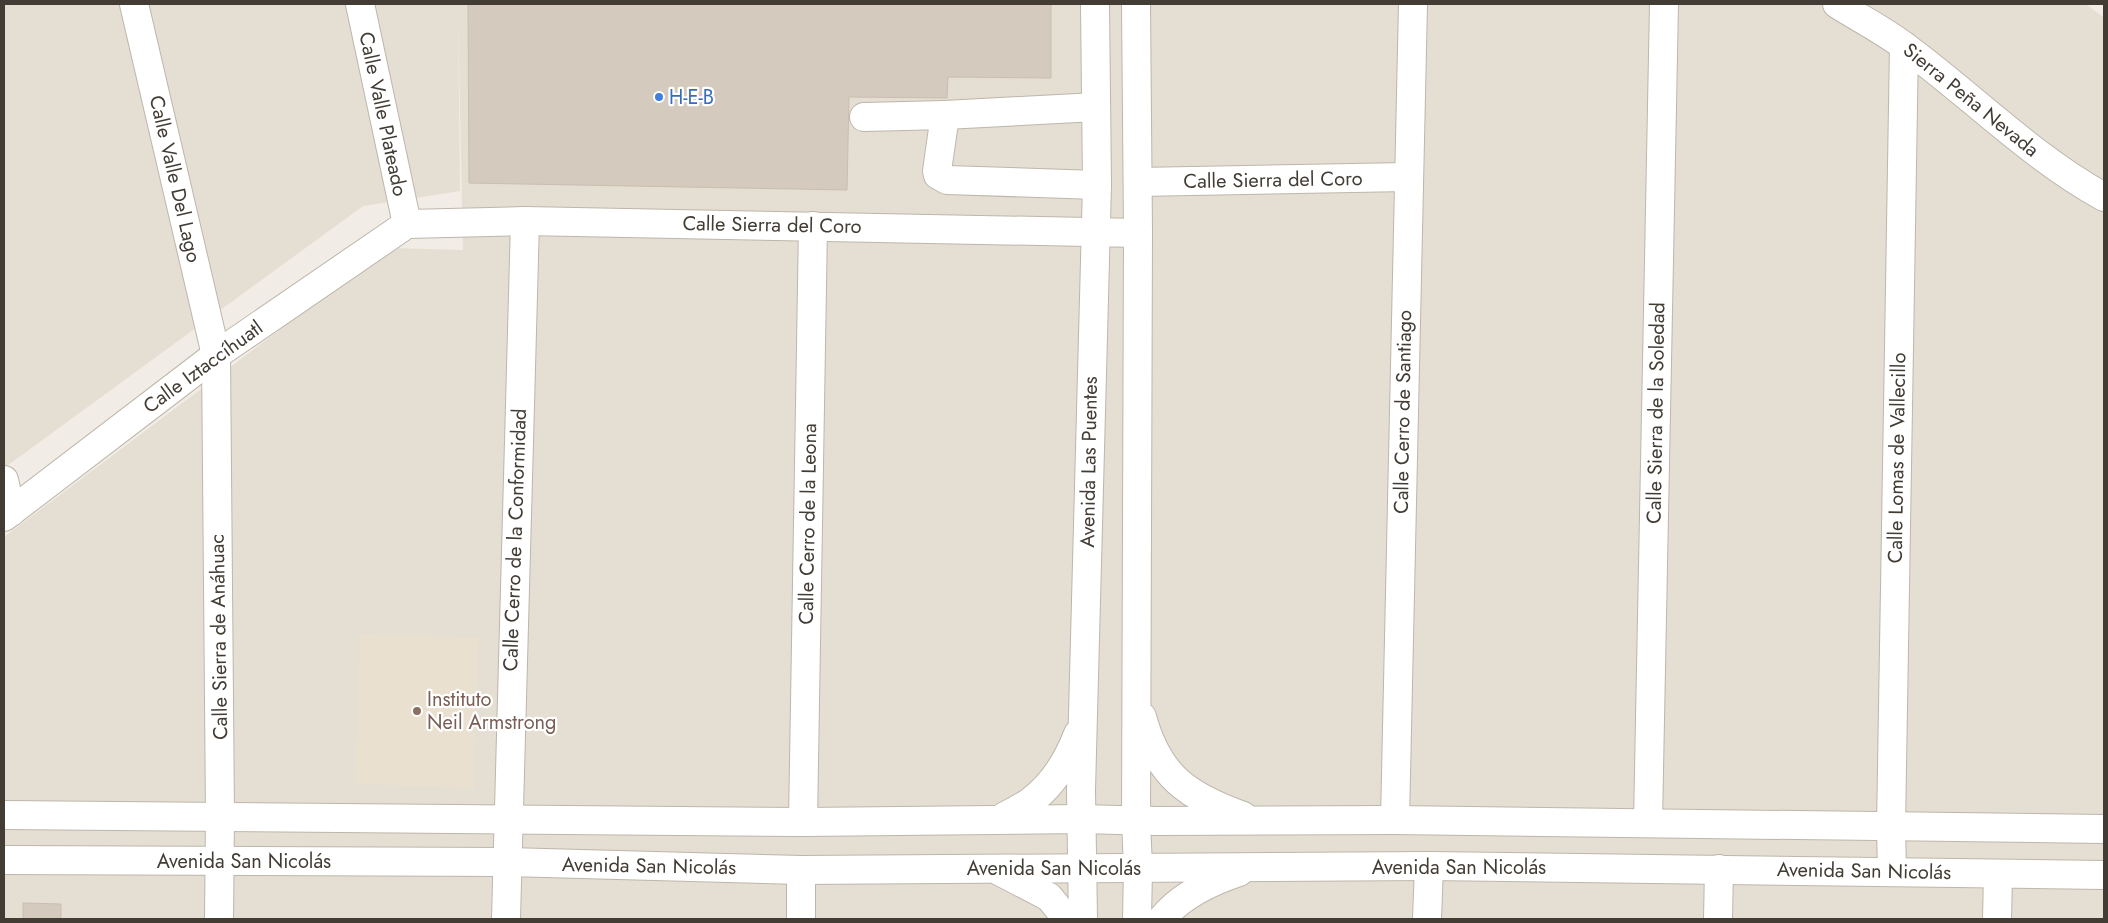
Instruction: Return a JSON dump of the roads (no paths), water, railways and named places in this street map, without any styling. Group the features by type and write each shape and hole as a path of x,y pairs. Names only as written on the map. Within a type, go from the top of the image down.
{"street":[{"name":"Calle Valle Del Lago","path":"134,4 216,355"},
{"name":"Calle Valle Plateado","path":"360,4 407,224"},
{"name":"Avenida Las Puentes","path":"1083,919 1081,819 1097,185 1095,4"},
{"path":"1118,4 1119,72 1122,83 1136,112"},
{"path":"1136,4 1138,182 1137,919"},
{"name":"Calle Cerro de Santiago","path":"1395,820 1413,4"},
{"name":"Calle Sierra de la Soledad","path":"1648,822 1664,4"},
{"name":"Sierra Peña Nevada","path":"1837,4 1904,46 2032,150 2080,184 2104,197"},
{"name":"Calle Lomas de Vallecillo","path":"1892,871 1891,828 1904,46"},
{"path":"864,117 1096,107"},
{"path":"945,114 937,170 938,175 943,179 1097,185"},
{"name":"Calle Sierra del Coro","path":"1138,182 1408,177"},
{"name":"Calle Sierra del Coro","path":"407,224 525,221 1138,233"},
{"name":"Calle Cerro de la Conformidad","path":"506,919 507,819 525,221"},
{"name":"Calle Iztaccíhuatl","path":"7,514 216,355 407,224"},
{"name":"Calle Cerro de la Leona","path":"803,822 813,226"},
{"name":"Calle Sierra de Anáhuac","path":"216,355 220,816 219,919"},
{"path":"4,480 7,514"},
{"path":"1136,697 1149,742 1168,773 1199,797 1256,820"},
{"path":"998,820 1031,802 1054,779 1071,751 1083,723"},
{"path":"4,814 803,822 1081,819 1136,821 1395,820 1648,822 1891,828 2104,830"},
{"name":"Avenida San Nicolás","path":"4,860 506,862 802,870 1429,866 2104,874"},
{"path":"1427,919 1429,866"},
{"path":"1162,919 1169,911 1197,891 1221,878 1256,867"},
{"path":"996,869 1049,897 1067,919"},
{"path":"1718,919 1719,869"},
{"path":"801,919 802,870"},
{"path":"1998,874 1998,919"}],"place":[{"name":"H-E-B","path":"659,97"},
{"name":"Instituto Neil Armstrong","path":"417,711"}]}
